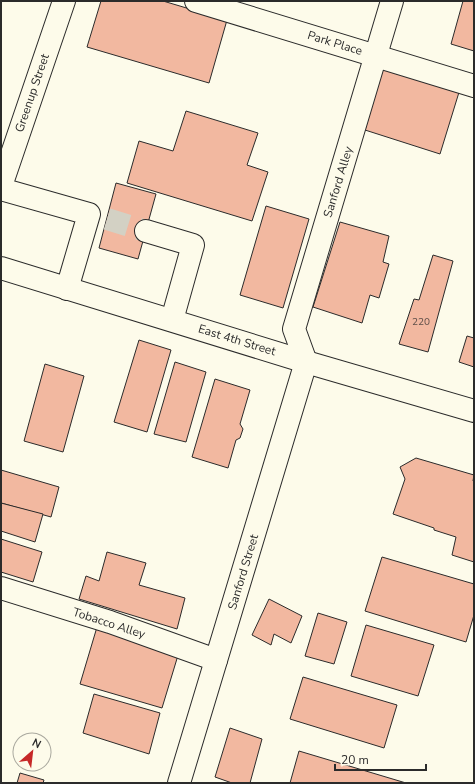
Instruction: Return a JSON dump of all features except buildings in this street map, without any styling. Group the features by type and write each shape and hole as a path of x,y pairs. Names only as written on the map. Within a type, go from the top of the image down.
{"main road":[{"name":"Greenup Street","path":"1,186 64,1"},
{"name":"Park Place","path":"196,1 474,86"},
{"name":"Sanford Alley","path":"306,362 294,329 392,1"},
{"path":"1,190 98,216 67,288"},
{"path":"146,231 193,245 172,320"},
{"name":"East 4th Street","path":"1,268 306,362 474,411"},
{"name":"Sanford Street","path":"179,783 306,362"},
{"name":"Tobacco Alley","path":"1,588 110,622 216,660"}],"tunnel":[{"path":"107,219 146,231"}]}
